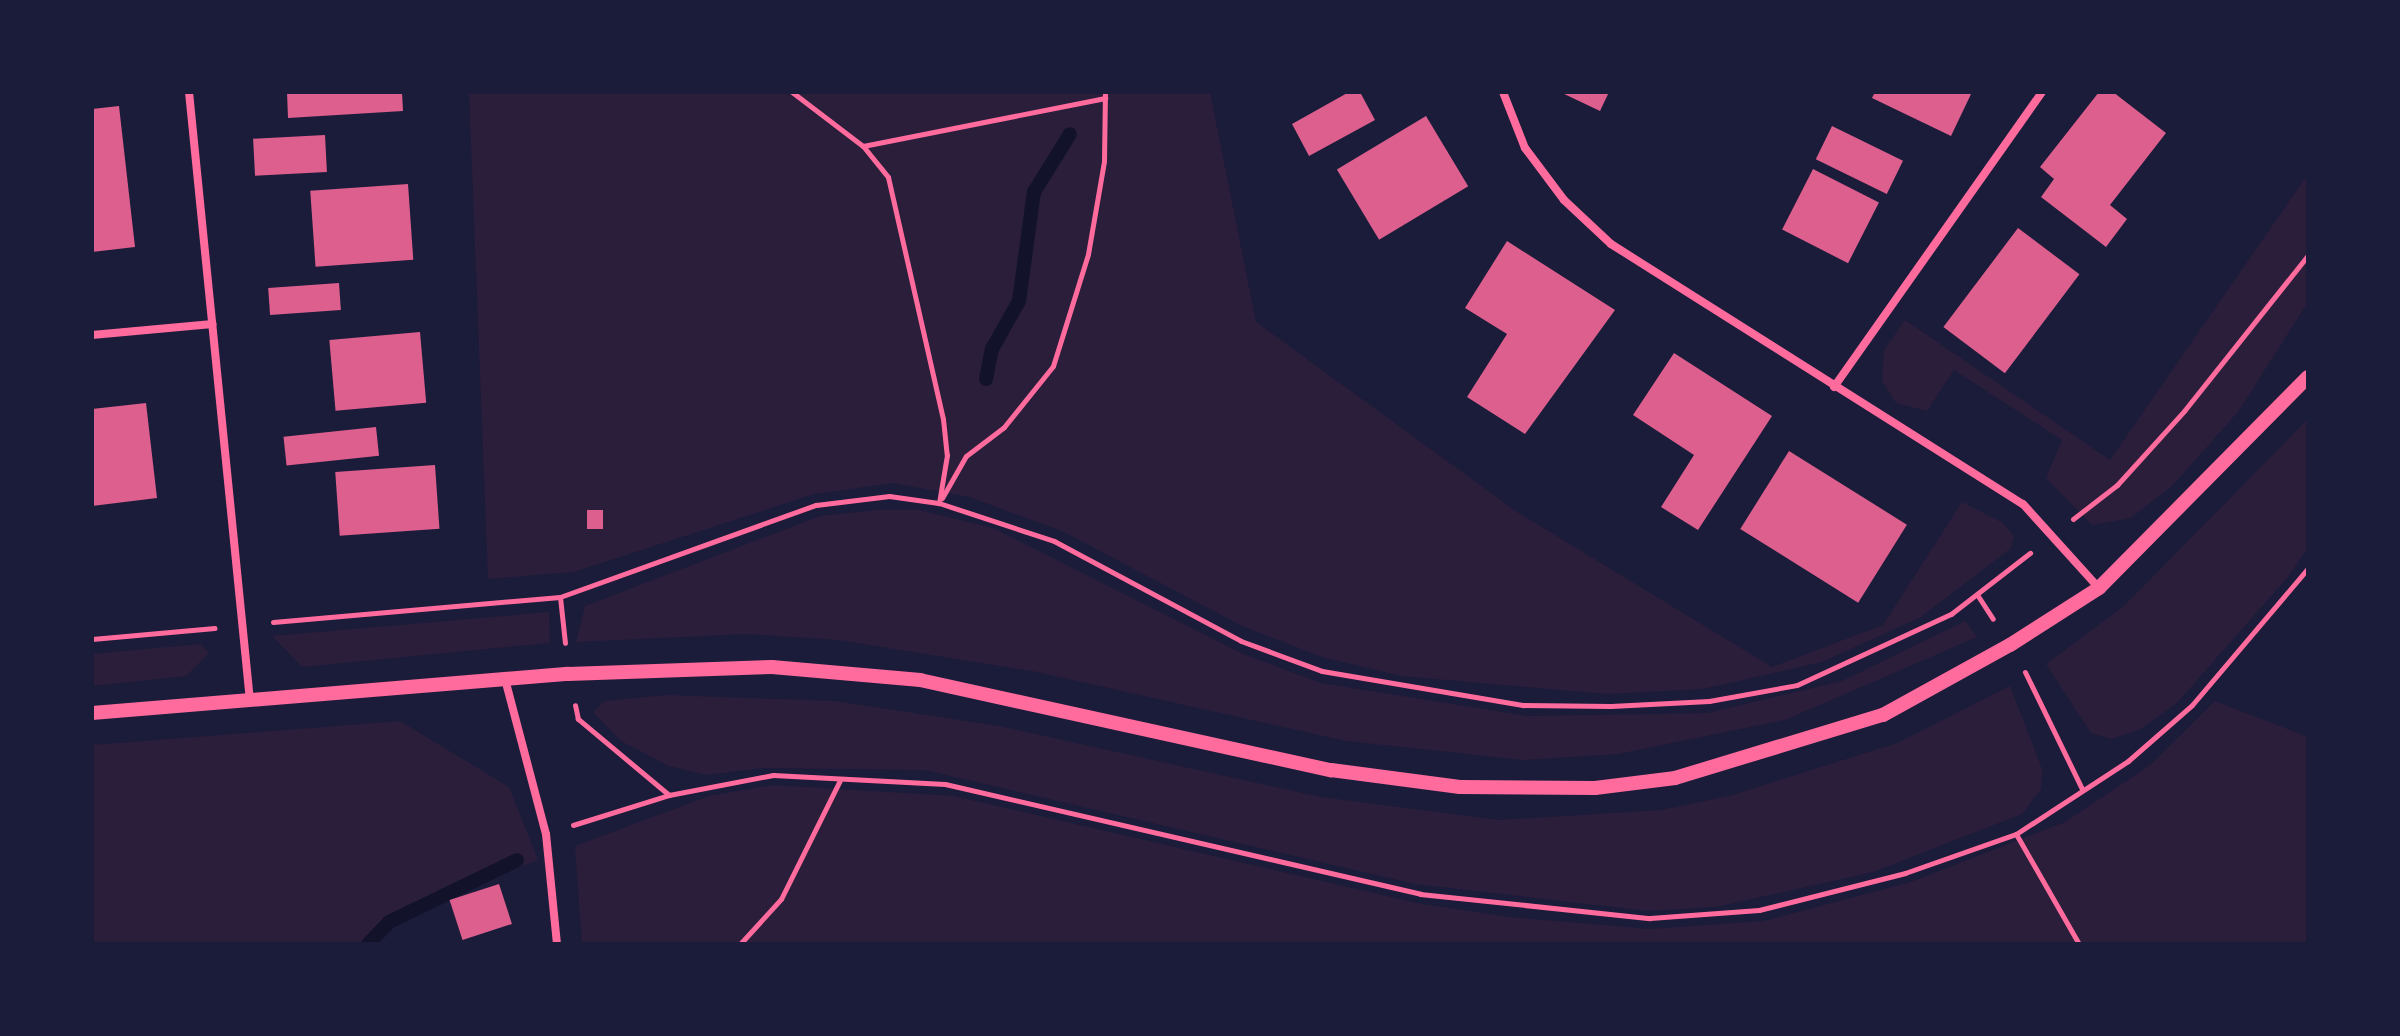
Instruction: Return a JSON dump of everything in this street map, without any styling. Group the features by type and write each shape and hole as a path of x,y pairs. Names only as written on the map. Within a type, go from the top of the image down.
{"street":[{"path":"189,92 250,701"},
{"path":"1503,92 1525,148 1564,200 1611,244 2023,504 2099,588"},
{"path":"1834,387 2042,92"},
{"path":"92,335 212,324"},
{"path":"92,713 505,679 772,667 920,680 1331,770 1530,790 1675,778 1832,735 2010,645 2099,588 2308,377"},
{"path":"505,679 546,834 557,944"}],"path":[{"path":"792,92 863,146 888,177 943,419 947,455 939,503"},
{"path":"863,146 1105,95 1088,254 1053,366 1004,427 966,456 939,503"},
{"path":"92,639 560,597 816,505 889,496 939,503 1054,541 1288,659 1402,687 1524,705 1709,701 1797,685 1862,660 1978,596 2127,474 2308,255"},
{"path":"546,834 669,795 773,775 945,784 1420,894 1650,918 1759,910 1905,873 2016,834 2082,789 2192,705 2308,568"},
{"path":"1978,596 2010,645 2082,789"},
{"path":"615,753 669,795"},
{"path":"740,944 781,899 840,780"},
{"path":"2016,834 2079,944"}],"shaded area":[{"path":"469,92 1210,92 1256,322 1517,512 1772,667 1883,625 1962,502 2003,523 2014,536 2011,548 1921,617 1822,662 1703,689 1607,694 1401,676 1322,657 1242,626 1064,532 969,497 893,483 814,494 574,572 488,579"},
{"path":"2308,174 2308,302 2238,412 2172,486 2131,518 2092,525 2046,478 2062,440 1954,370 1927,411 1896,403 1882,381 1884,350 1905,320 2110,460"},
{"path":"2308,419 2308,548 2287,578 2176,704 2139,730 2111,739 2091,733 2046,664 2124,606"},
{"path":"877,510 919,510 993,528 1243,654 1321,683 1527,716 1707,713 1842,681 1965,621 1977,637 1785,720 1618,754 1523,760 1346,741 1037,672 839,640 746,634 576,642 585,606 820,516"},
{"path":"549,612 550,643 302,667 272,636"},
{"path":"201,644 209,653 186,676 92,686 92,654"},
{"path":"2010,686 2042,769 2041,789 2022,814 1873,872 1716,907 1648,911 1415,884 925,770 763,768 706,775 669,766 621,741 593,712 605,701 666,695 835,701 999,726 1321,797 1499,820 1660,810 1729,796 1897,743"},
{"path":"2215,701 2308,737 2308,944 582,944 575,846 709,796 773,785 954,796 1417,903 1509,917 1650,929 1764,921 1911,882 2065,822 2149,766"},
{"path":"400,721 509,787 538,860 408,909 365,944 92,944 92,745"}],"building":[{"path":"287,92 402,92 403,111 288,118"},
{"path":"1349,92 1360,92 1375,120 1309,156 1292,124"},
{"path":"1560,92 1609,92 1600,111"},
{"path":"1875,92 1972,92 1951,136 1872,98"},
{"path":"2099,92 2113,92 2166,133 2110,205 2127,219 2106,247 2041,197 2054,179 2040,167"},
{"path":"119,106 135,247 92,252 92,109"},
{"path":"1426,116 1468,186 1379,240 1337,170"},
{"path":"1832,126 1903,161 1887,194 1816,159"},
{"path":"325,135 327,172 255,176 253,139"},
{"path":"1813,169 1879,203 1848,263 1782,230"},
{"path":"408,184 413,260 316,267 310,191"},
{"path":"2018,228 2079,274 2005,373 1943,327"},
{"path":"1507,241 1615,310 1525,434 1467,397 1507,334 1465,308"},
{"path":"339,283 341,310 270,315 268,288"},
{"path":"420,332 426,403 336,411 329,340"},
{"path":"1674,353 1772,416 1698,530 1661,507 1694,455 1633,415"},
{"path":"146,403 157,498 92,506 92,409"},
{"path":"376,427 379,456 287,466 284,437"},
{"path":"1789,451 1907,525 1858,603 1740,529"},
{"path":"435,465 439,529 340,536 335,472"},
{"path":"587,510 603,510 603,529 587,529"},
{"path":"499,884 512,924 463,940 450,900"}],"waterway":[{"path":"986,379 992,349 1019,301 1034,192 1070,134"},
{"path":"368,944 389,922 517,860"}]}
